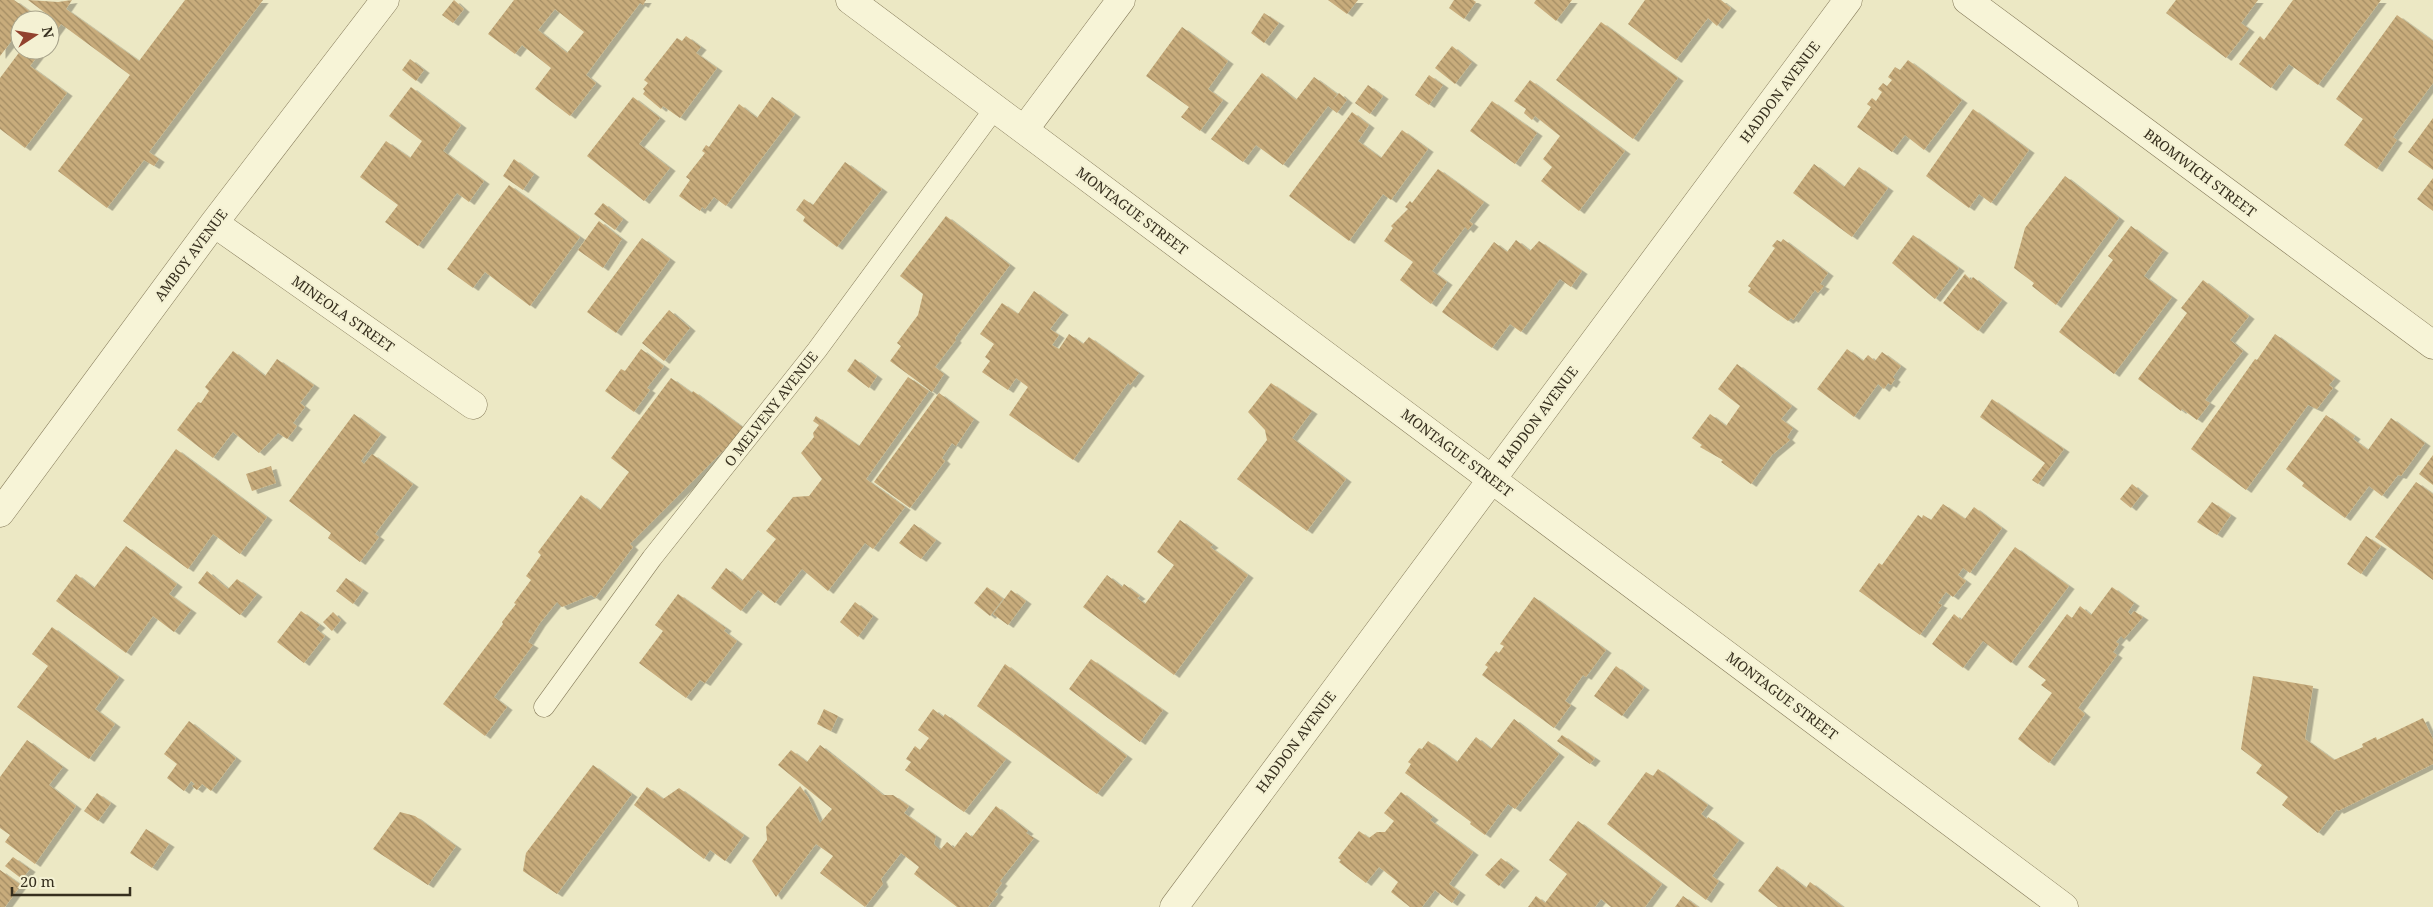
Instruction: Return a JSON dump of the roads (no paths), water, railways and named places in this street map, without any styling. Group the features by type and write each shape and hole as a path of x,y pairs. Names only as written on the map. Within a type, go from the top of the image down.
{"street":[{"name":"AMBOY AVENUE","path":"0,513 214,223 385,0"},
{"name":"MONTAGUE STREET","path":"850,0 2064,907"},
{"path":"1024,130 1121,0"},
{"name":"HADDON AVENUE","path":"1174,907 1848,0"},
{"name":"BROMWICH STREET","path":"1966,0 2433,345"},
{"name":"MINEOLA STREET","path":"214,223 473,405"}],"lane":[{"name":"O MELVENY AVENUE","path":"544,707 652,558 817,350 995,108"}]}
